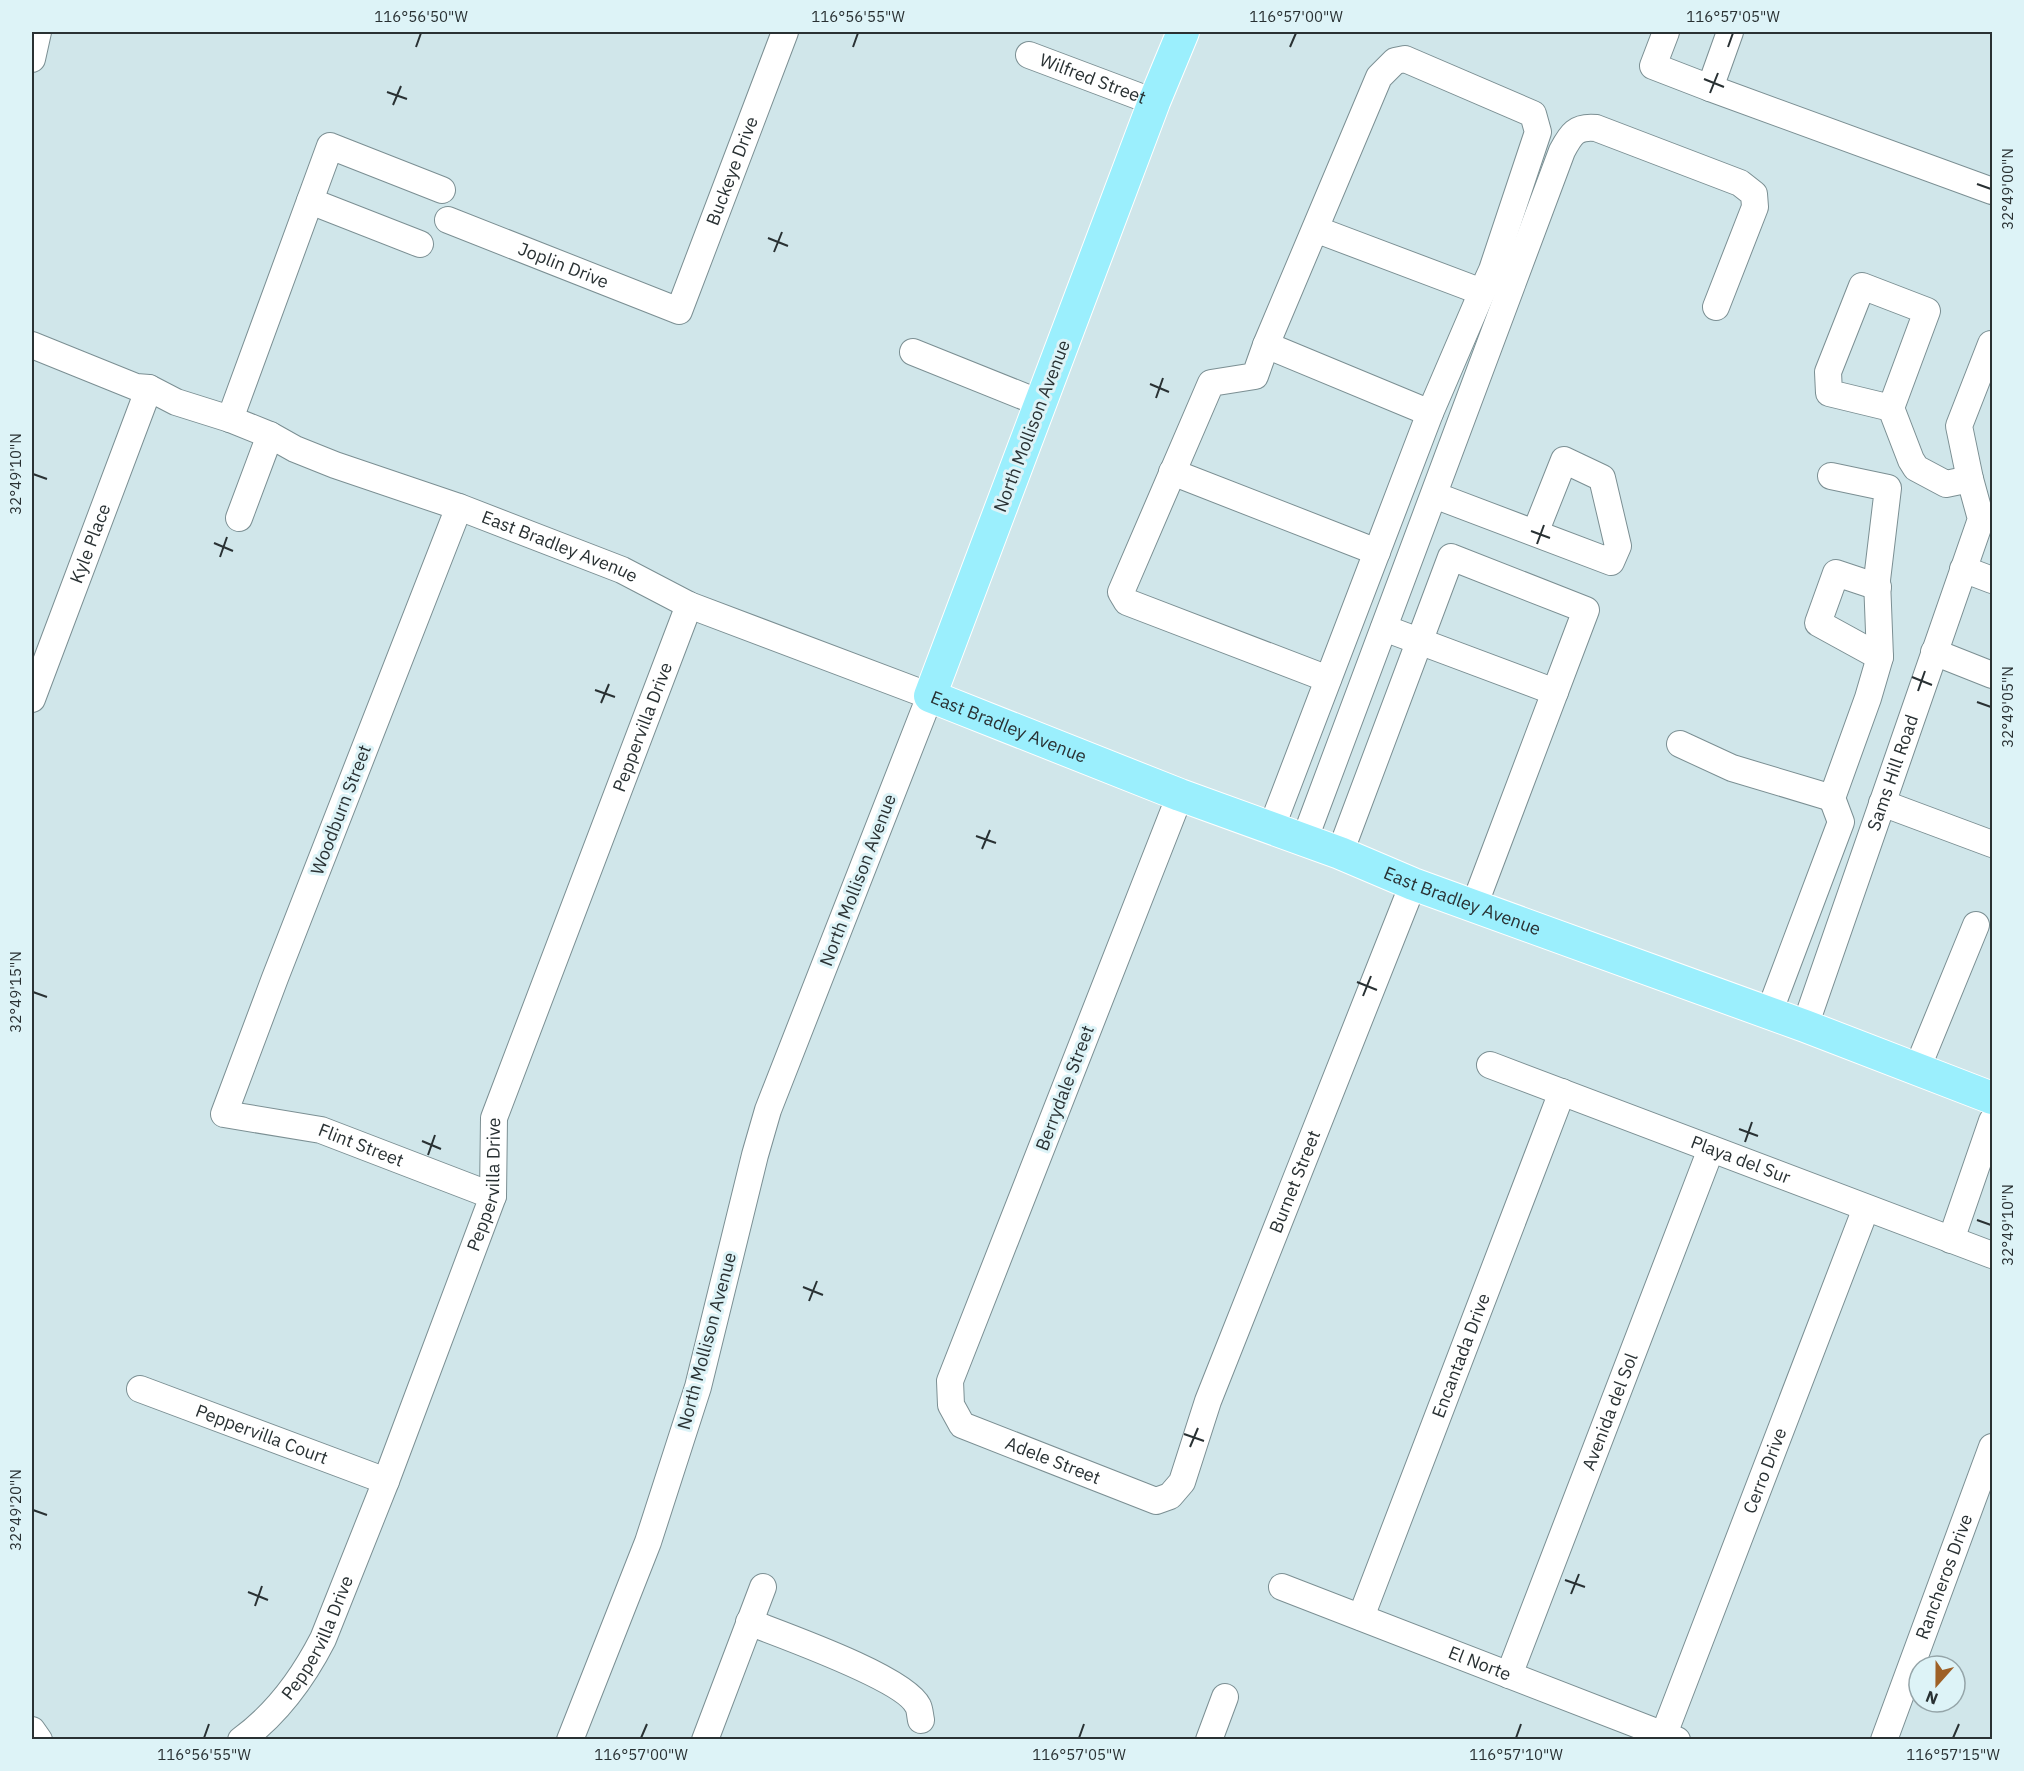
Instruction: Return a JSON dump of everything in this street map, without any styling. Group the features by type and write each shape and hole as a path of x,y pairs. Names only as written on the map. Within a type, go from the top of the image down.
{"main road":[{"name":"North Mollison Avenue","path":"930,696 1154,102 1183,32"},
{"name":"East Bradley Avenue","path":"930,696 1180,795 1340,853 1413,884 1805,1026 1992,1098"}],"street":[{"path":"32,59 38,32"},
{"name":"Buckeye Drive","path":"679,311 785,32"},
{"path":"1666,32 1653,66 1992,191"},
{"path":"1710,88 1730,32"},
{"name":"Wilfred Street","path":"1029,55 1154,102"},
{"path":"1271,829 1430,413 1492,270 1538,132 1533,114 1405,59 1395,61 1379,76 1254,376 1211,383 1121,592 1127,602 1328,679"},
{"path":"1304,841 1562,151 1569,138 1578,130 1586,127 1596,128 1740,183 1754,194 1755,207 1716,308"},
{"path":"230,419 330,146 442,190"},
{"path":"310,201 420,244"},
{"name":"Joplin Drive","path":"448,220 679,311"},
{"path":"1315,229 1482,292"},
{"path":"1891,408 1829,393 1828,372 1863,286 1927,311 1891,408 1916,468 1946,484 1970,479"},
{"path":"1984,513 1970,479 1959,426 1991,344"},
{"name":"East Bradley Avenue","path":"32,345 136,387 149,388 176,402 230,419 335,465 459,507 622,570 689,605 930,696"},
{"path":"1266,345 1430,413"},
{"path":"913,352 1040,403"},
{"name":"Kyle Place","path":"32,699 149,388"},
{"path":"239,518 270,435"},
{"path":"1172,472 1377,552"},
{"path":"1769,1013 1841,822 1832,798 1868,698 1880,657 1878,580 1888,488 1831,476"},
{"path":"1434,495 1535,533"},
{"name":"Woodburn Street","path":"224,1114 459,507"},
{"name":"Sams Hill Road","path":"1805,1026 1984,513"},
{"path":"1340,853 1451,557 1587,610 1474,906"},
{"path":"1963,569 1992,580"},
{"path":"1878,588 1836,573 1818,623 1880,657"},
{"name":"Peppervilla Drive","path":"241,1740 287,1697 313,1659 386,1481 493,1196 494,1118 689,605"},
{"path":"1384,628 1555,692"},
{"path":"1934,652 1992,675"},
{"name":"North Mollison Avenue","path":"570,1740 648,1542 698,1387 768,1110 930,696"},
{"path":"1680,744 1732,768 1832,798"},
{"name":"Berrydale Street","path":"950,1381 1180,795"},
{"path":"1882,803 1992,844"},
{"name":"Burnet Street","path":"1182,1482 1211,1393 1413,884"},
{"path":"1917,1070 1976,925"},
{"name":"Playa del Sur","path":"1490,1065 1992,1256"},
{"name":"Encantada Drive","path":"1361,1617 1562,1092"},
{"name":"Flint Street","path":"224,1114 321,1130 493,1196"},
{"path":"1951,1240 1992,1121"},
{"name":"Avenida del Sol","path":"1509,1675 1711,1149"},
{"name":"Cerro Drive","path":"1671,1737 1866,1208"},
{"name":"Adele Street","path":"950,1381 951,1405 962,1425 1156,1501 1170,1496 1182,1482"},
{"name":"Peppervilla Court","path":"140,1389 386,1481"},
{"name":"Rancheros Drive","path":"1884,1740 1992,1447"},
{"path":"705,1740 763,1587"},
{"name":"El Norte","path":"1282,1587 1671,1737"},
{"path":"750,1622 860,1666 903,1692 918,1705 921,1720"},
{"path":"1209,1740 1225,1697"},
{"path":"32,1730 39,1740"}]}
